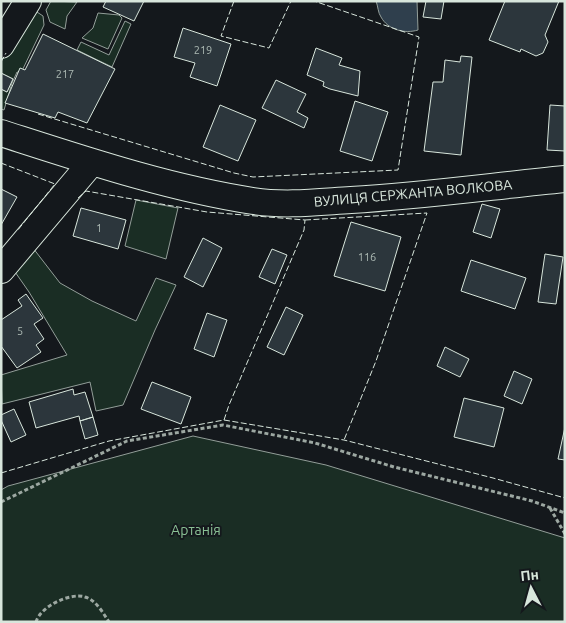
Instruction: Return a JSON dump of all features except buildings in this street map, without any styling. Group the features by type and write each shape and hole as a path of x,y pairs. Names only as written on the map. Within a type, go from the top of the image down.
{"street":[{"path":"1,45 28,1"},
{"name":"ВУЛИЦЯ СЕРЖАНТА ВОЛКОВА","path":"1,133 92,162 188,188 254,201 304,203 385,198 565,178"},
{"path":"1,270 92,162"}],"path":[{"path":"1,502 127,441 223,425 315,443 394,467 532,501 565,513"},
{"path":"550,507 565,534"},
{"path":"36,622 43,610 60,600 84,596 95,602 109,622"}],"green space":[{"path":"51,1 77,2 67,16 65,29 50,22 46,10"},
{"path":"37,12 43,16 44,25 21,73 17,72 4,110 1,109 1,89 7,92 13,79 1,73 1,59 10,43"},
{"path":"98,13 119,15 122,18 108,49 82,38 93,28"},
{"path":"125,21 131,24 112,67 77,50 81,42 109,55"},
{"path":"136,200 178,208 166,259 125,246"},
{"path":"33,248 60,283 92,301 136,321 156,278 176,285 123,405 96,411 90,382 2,404 1,375 67,355 13,269"},
{"name":"Артанія","path":"193,436 326,465 565,538 565,622 1,622 1,490 8,486"}],"water":[{"path":"376,1 417,1 418,30 402,31 392,28 380,15"}],"fence":[{"path":"234,1 221,36 269,48 291,1"},
{"path":"38,114 234,173 253,177 398,170 419,37 314,1"},
{"path":"1,62 6,53"},
{"path":"1,163 55,184 17,231"},
{"path":"1,473 109,441 224,420 304,230 305,220 207,212 86,191 78,198"},
{"path":"305,220 427,213 376,361 344,440"},
{"path":"224,420 344,440 565,498"}]}
